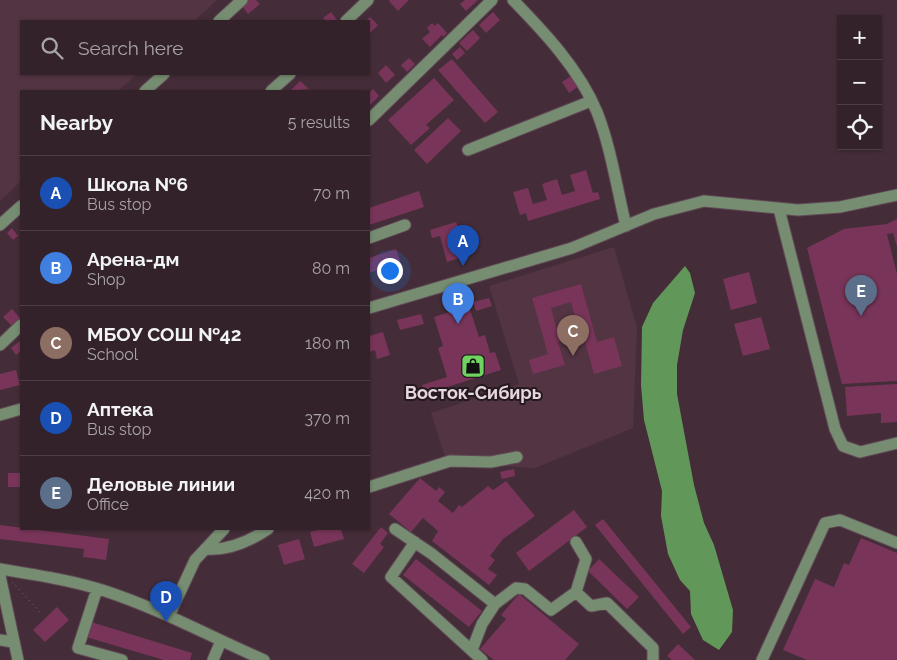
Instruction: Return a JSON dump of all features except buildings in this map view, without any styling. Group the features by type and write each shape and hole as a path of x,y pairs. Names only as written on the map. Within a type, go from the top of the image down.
{"street":[{"path":"220,20 242,0"},
{"path":"347,20 368,0"},
{"path":"370,119 434,59 492,0"},
{"path":"513,0 568,62 591,101 601,124 626,226"},
{"path":"146,90 163,75"},
{"path":"272,90 289,75"},
{"path":"468,150 591,101"},
{"path":"370,308 572,248 654,214 704,201 779,209 822,209 897,194"},
{"path":"0,225 20,207"},
{"path":"779,209 835,429 843,446 860,452 897,443"},
{"path":"370,238 405,225"},
{"path":"0,345 20,326"},
{"path":"0,415 20,409"},
{"path":"370,487 450,462 491,462 517,457"},
{"path":"766,659 824,523 840,520 897,544"},
{"path":"395,529 495,604"},
{"path":"169,616 195,560 223,530"},
{"path":"205,549 229,547 266,530"},
{"path":"414,542 391,577 482,660"},
{"path":"472,650 482,624 495,604 516,588 525,589 551,610 576,592 586,559 576,542"},
{"path":"0,569 62,579 97,589 169,616 264,660"},
{"path":"0,576 18,660"},
{"path":"97,589 78,648 122,660"},
{"path":"576,592 591,606 607,603 653,648 653,660"},
{"path":"0,640 13,642"},
{"path":"213,660 221,641"}],"path":[{"path":"12,581 44,615"}],"shaded area":[{"path":"0,0 217,0 195,20 20,20 20,75 136,75 119,90 20,90 20,182 0,201"},
{"path":"614,247 637,328 633,428 535,468 447,463 431,413 519,384 489,286"},
{"path":"685,266 690,273 695,293 683,330 677,365 677,394 694,485 704,523 714,545 733,610 732,632 719,650 703,640 691,614 690,591 680,580 668,554 661,516 662,491 644,420 641,385 642,327 653,303"}],"place":[{"name":"Школа №6","path":"463,266"},
{"name":"Деловые линии","path":"861,316"},
{"name":"Арена-дм","path":"458,324"},
{"name":"МБОУ СОШ №42","path":"573,356"},
{"name":"Восток-Сибирь","path":"473,366"},
{"name":"Аптека","path":"166,622"}]}
